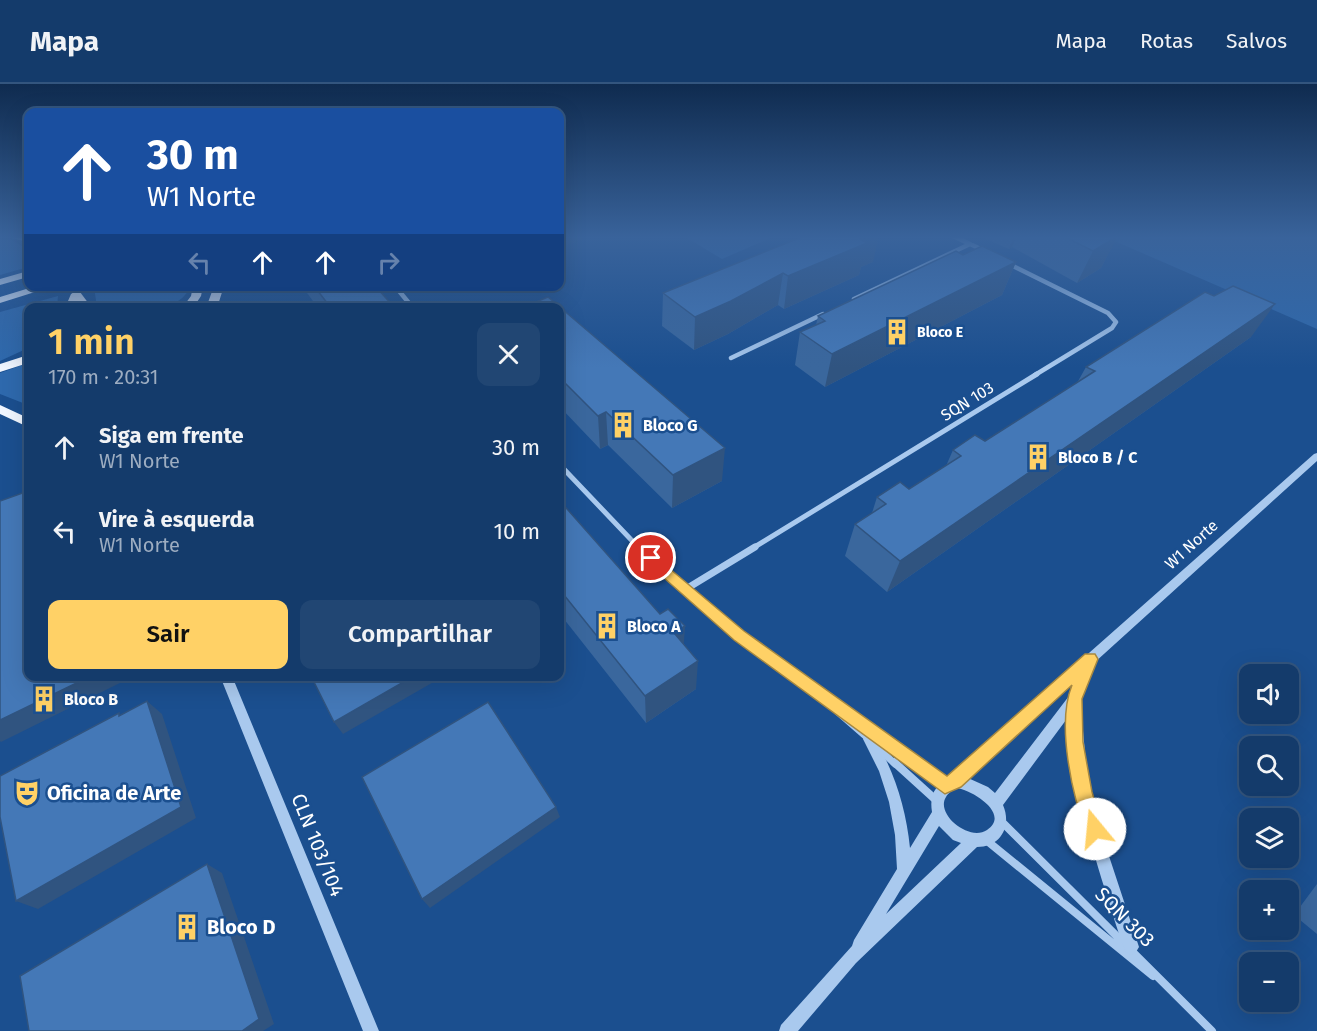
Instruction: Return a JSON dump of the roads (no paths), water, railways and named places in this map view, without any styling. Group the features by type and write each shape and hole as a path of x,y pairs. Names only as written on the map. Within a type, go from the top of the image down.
{"main road":[{"path":"1,300 32,291"},
{"path":"0,368 24,360"},
{"path":"0,409 24,421"}],"street":[{"path":"845,303 893,280"},
{"name":"SQN 103","path":"686,589 1102,334 1116,322 1108,312 1043,280"},
{"path":"399,291 409,303"},
{"path":"731,358 824,313"},
{"name":"W1 Norte","path":"950,783 1317,456"},
{"path":"564,469 633,543 739,635 950,783 964,781 982,789 995,805 1000,820 996,832 979,840 851,958 787,1031"},
{"name":"W1 Norte","path":"995,805 1074,699 1090,659"},
{"name":"CLN 103/104","path":"228,681 371,1031"},
{"path":"813,689 869,739 938,807 946,826 958,836 979,840"},
{"path":"1074,699 1075,742 1083,792 1131,947"},
{"path":"869,739 884,766 898,805 904,837 904,871"},
{"path":"851,958 904,871 950,783"},
{"name":"SQN 303","path":"1000,820 1131,947 1212,1031"},
{"name":"SQN 303","path":"979,840 1172,992"}],"place":[{"name":"Bloco E","path":"897,332"},
{"name":"Bloco G","path":"623,425"},
{"name":"Bloco B / C","path":"1038,457"},
{"name":"Bloco A","path":"607,626"},
{"name":"Bloco B","path":"44,699"},
{"name":"Oficina de Arte","path":"27,793"},
{"name":"Bloco D","path":"187,927"}]}
